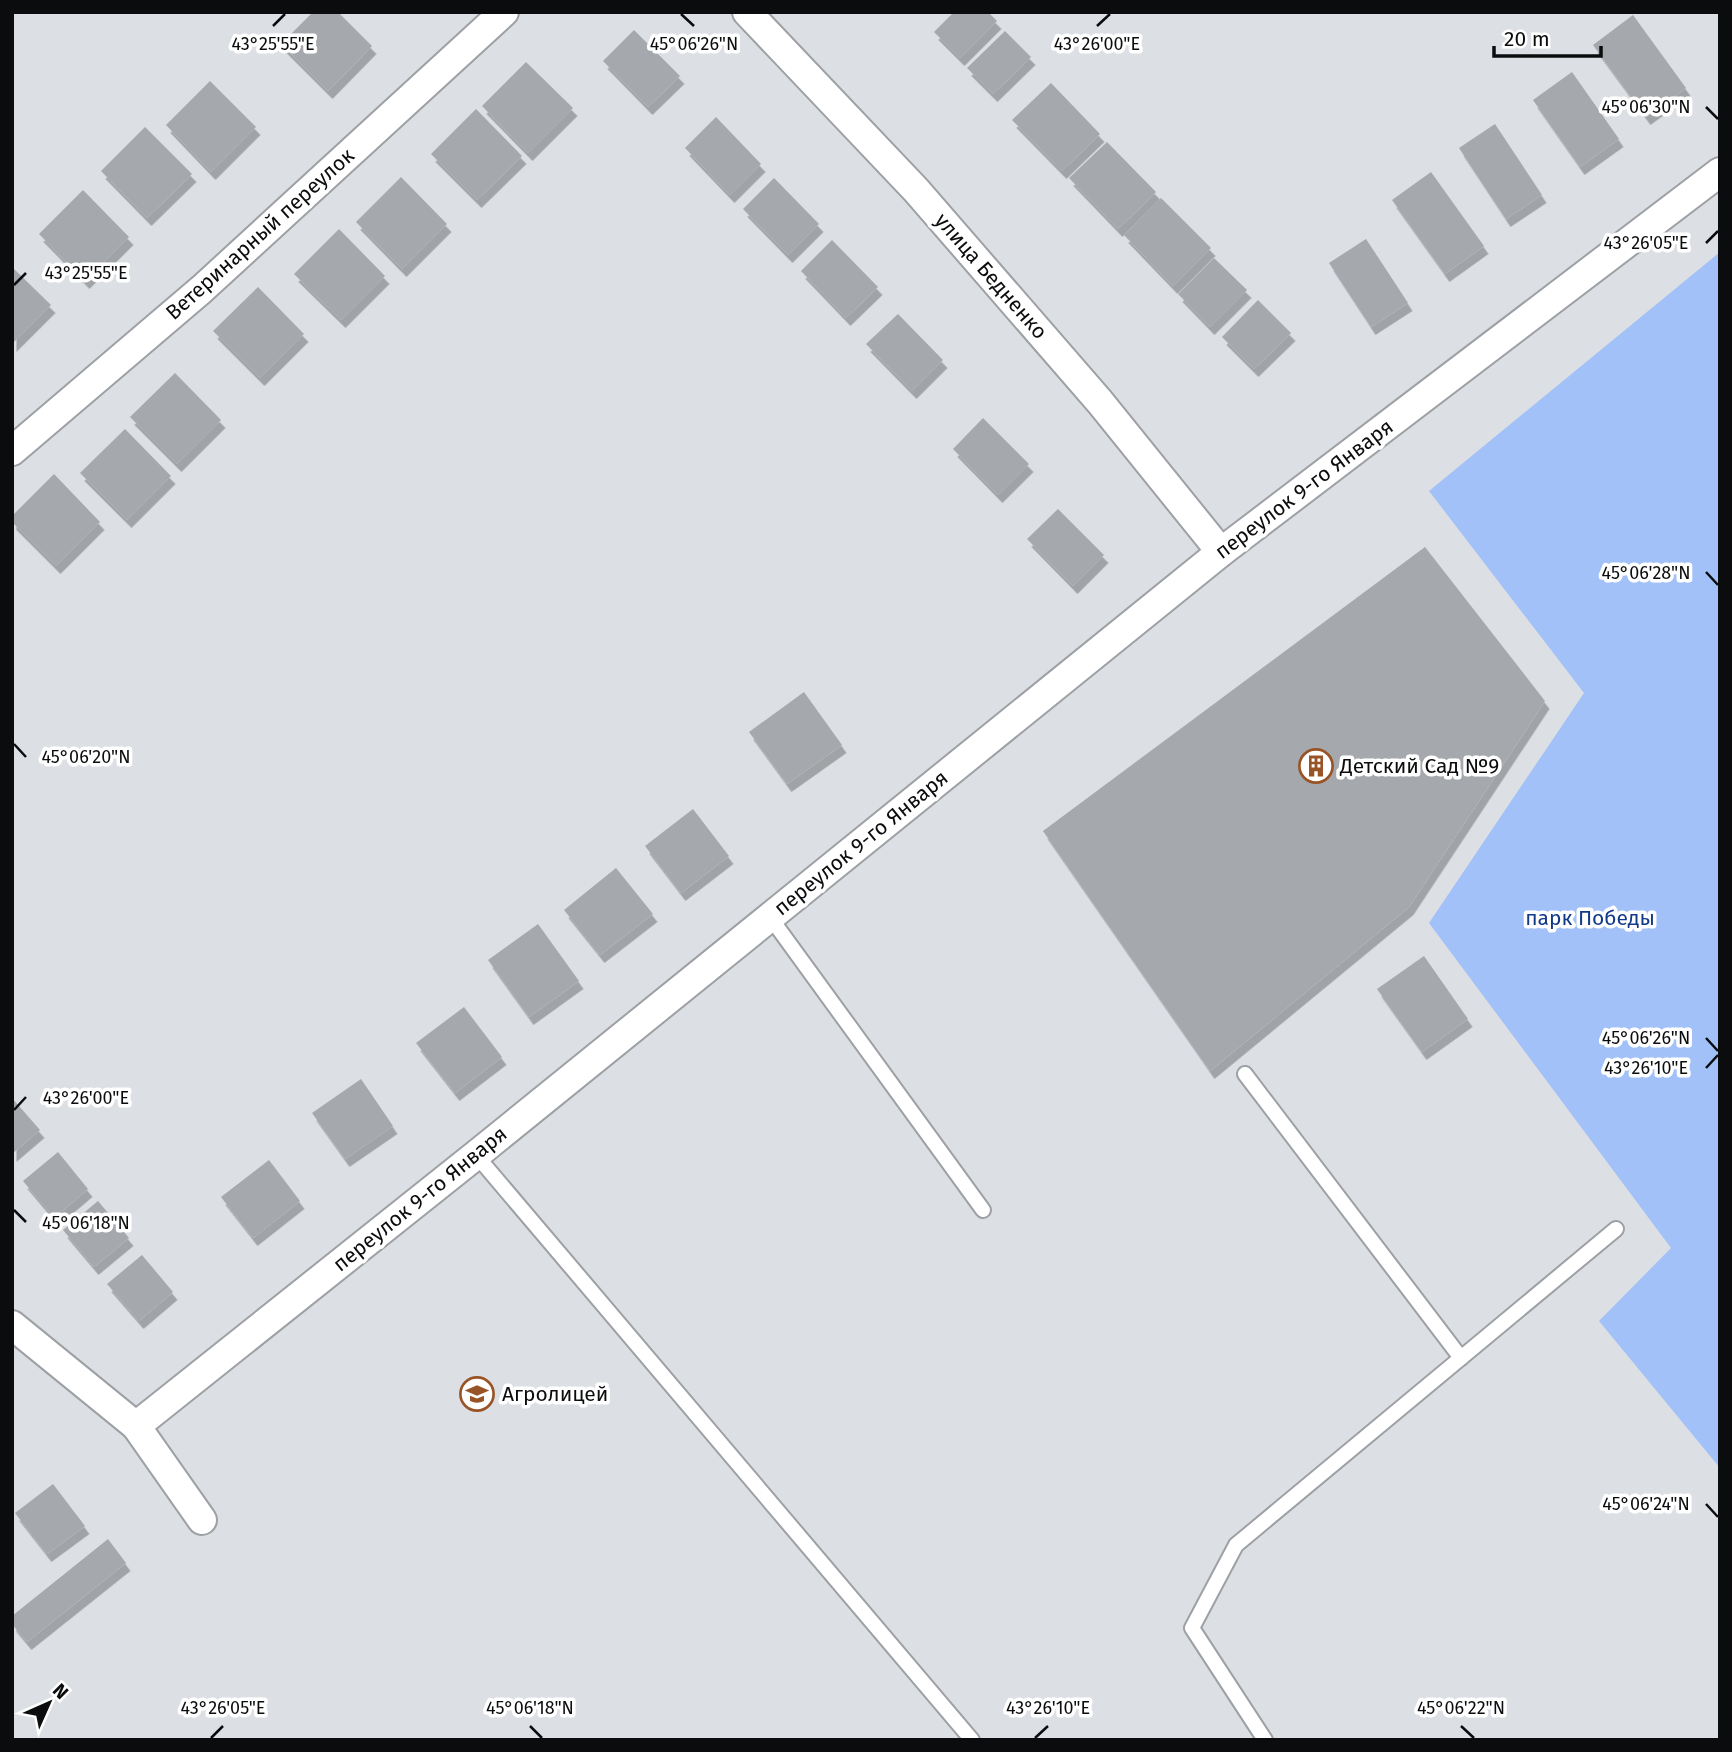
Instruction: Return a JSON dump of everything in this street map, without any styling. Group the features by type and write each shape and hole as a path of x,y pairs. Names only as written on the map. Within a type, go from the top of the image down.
{"street":[{"name":"Ветеринарный переулок","path":"12,451 202,289 504,12"},
{"name":"улица Бедненко","path":"747,12 916,190 1100,402 1221,552"},
{"name":"переулок 9-го Января","path":"136,1426 476,1155 1221,552 1720,173"},
{"path":"12,1325 136,1426 202,1520"}],"lane":[{"path":"770,917 984,1210"},
{"path":"1245,1074 1461,1358"},
{"path":"476,1155 972,1740"},
{"path":"1265,1740 1192,1628 1236,1545 1616,1229"}],"green space":[{"name":"парк Победы","path":"1720,252 1720,1468 1599,1321 1671,1248 1429,923 1584,693 1429,491"}],"building":[{"path":"313,12 338,12 372,46 328,91 281,44"},
{"path":"954,12 988,12 997,21 960,58 934,32"},
{"path":"1633,15 1686,88 1646,117 1593,45"},
{"path":"634,30 680,76 648,107 603,61"},
{"path":"1005,31 1031,57 993,94 967,68"},
{"path":"526,62 573,108 528,153 482,106"},
{"path":"1572,72 1619,139 1580,167 1533,100"},
{"path":"210,81 256,127 211,172 166,125"},
{"path":"1051,83 1100,134 1062,171 1012,120"},
{"path":"476,109 522,156 477,200 431,154"},
{"path":"716,117 761,164 730,195 685,148"},
{"path":"1495,124 1542,195 1506,219 1459,148"},
{"path":"145,127 192,174 147,218 101,171"},
{"path":"1107,142 1156,192 1118,229 1069,178"},
{"path":"1431,172 1484,246 1445,274 1392,200"},
{"path":"401,177 447,224 402,269 356,222"},
{"path":"774,178 819,224 788,255 743,209"},
{"path":"83,190 129,237 85,281 39,234"},
{"path":"1161,198 1211,248 1173,286 1124,235"},
{"path":"339,229 385,276 341,320 294,274"},
{"path":"1366,239 1408,303 1371,327 1329,263"},
{"path":"832,240 878,287 846,318 801,271"},
{"path":"1214,258 1247,290 1210,327 1178,294"},
{"path":"12,267 51,305 12,344"},
{"path":"258,287 304,334 260,378 213,331"},
{"path":"1258,300 1291,333 1254,369 1222,337"},
{"path":"898,314 943,360 912,391 866,344"},
{"path":"175,373 221,420 177,464 130,417"},
{"path":"983,418 1029,464 998,495 953,449"},
{"path":"125,429 171,476 127,520 80,473"},
{"path":"54,474 100,522 56,566 12,522 12,516"},
{"path":"1058,509 1104,555 1073,586 1027,539"},
{"name":"Детский Сад №9","path":"1425,547 1545,701 1409,907 1210,1071 1043,831"},
{"path":"804,692 842,745 787,784 749,732"},
{"path":"693,809 729,856 681,893 645,846"},
{"path":"616,868 653,914 600,955 564,910"},
{"path":"538,924 579,981 529,1017 488,960"},
{"path":"1424,956 1468,1019 1422,1052 1377,989"},
{"path":"464,1007 502,1057 455,1093 416,1043"},
{"path":"361,1079 393,1126 345,1159 312,1113"},
{"path":"12,1098 40,1130 12,1154"},
{"path":"58,1152 88,1189 54,1218 23,1181"},
{"path":"269,1160 300,1201 253,1238 221,1197"},
{"path":"98,1201 129,1238 94,1267 63,1230"},
{"path":"142,1255 173,1292 139,1321 107,1284"},
{"path":"53,1484 85,1526 47,1554 15,1513"},
{"path":"108,1539 126,1563 27,1642 12,1624 12,1616"}],"place":[{"name":"Детский Сад №9","path":"1316,766"},
{"name":"Агролицей","path":"477,1394"}]}
